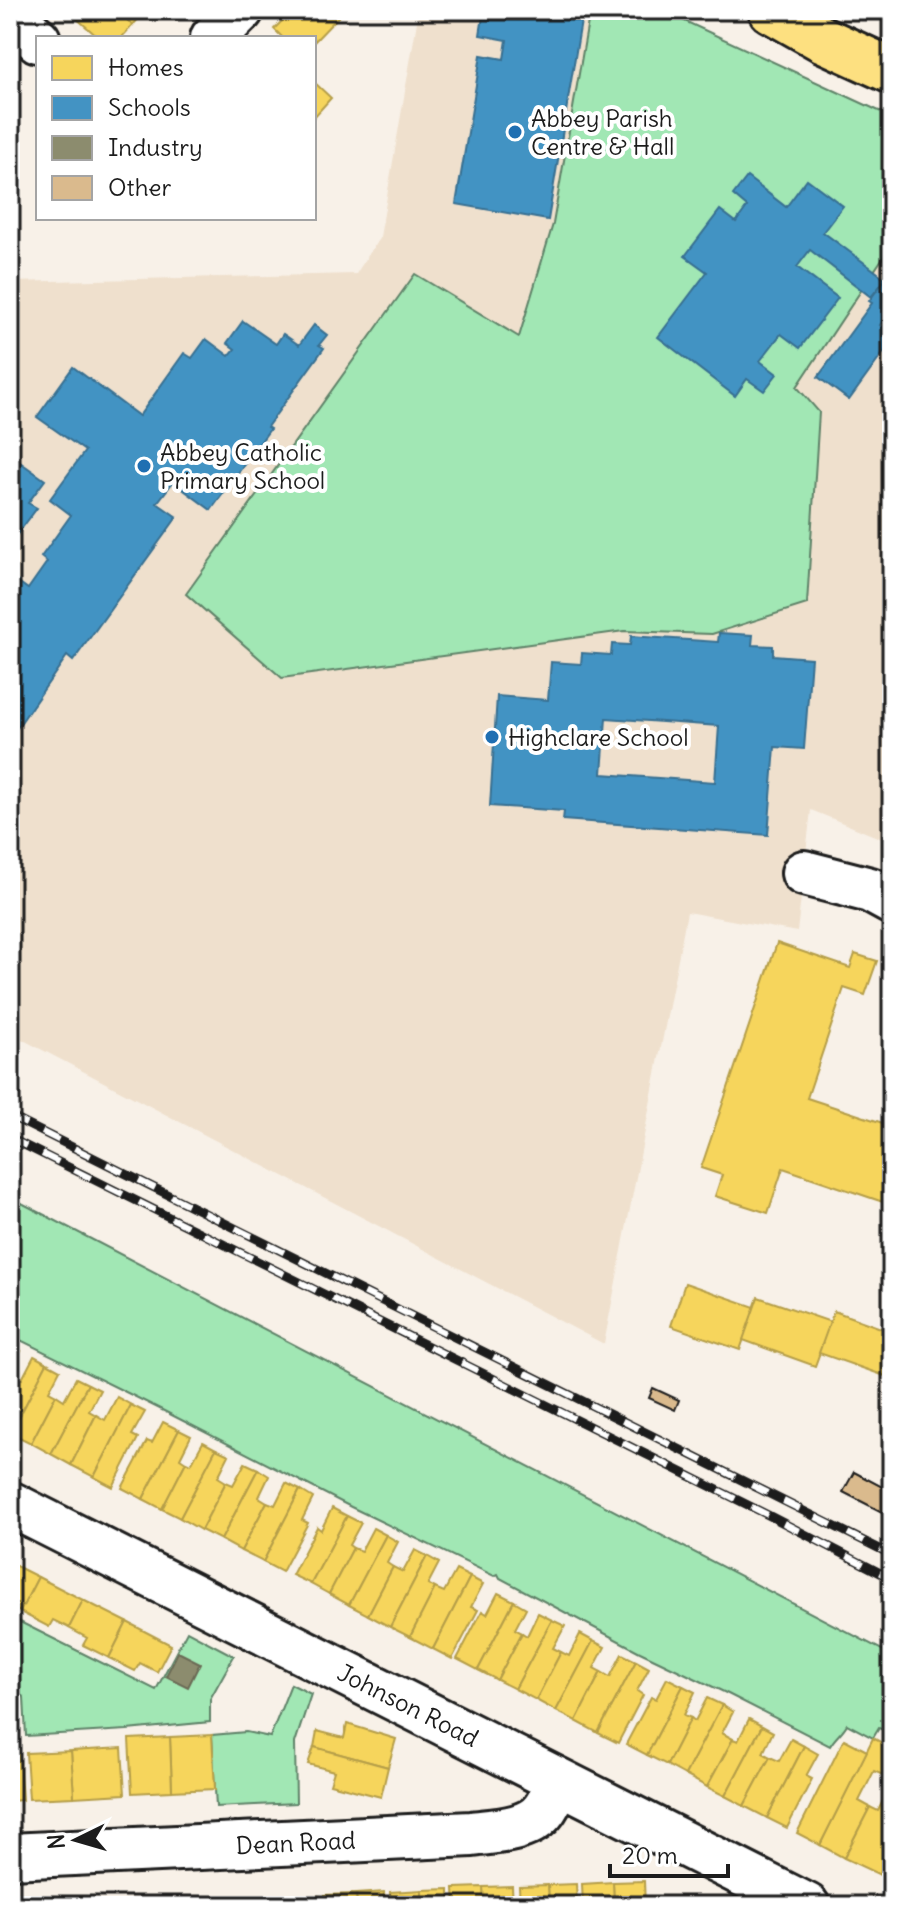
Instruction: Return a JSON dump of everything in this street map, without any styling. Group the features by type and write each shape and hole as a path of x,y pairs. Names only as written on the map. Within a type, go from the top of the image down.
{"main road":[{"path":"771,10 824,40 892,71"}],"street":[{"path":"215,36 241,10"},
{"path":"10,15 36,38"},
{"path":"804,873 870,890 892,902"},
{"name":"Johnson Road","path":"10,1504 807,1906"},
{"name":"Dean Road","path":"10,1856 472,1834 512,1828 534,1819 543,1812 559,1782"}],"shaded area":[{"name":"Highclare School","path":"419,10 590,10 553,224 518,338 624,631 712,634 797,387 892,244 892,843 811,810 797,932 687,912 604,1344 10,1033 10,282 356,274 380,237"}],"green space":[{"path":"590,10 661,10 892,117 892,244 797,387 819,412 807,604 712,634 624,631 282,678 186,594 415,274 519,337 553,224"},
{"path":"10,1197 892,1655 892,1734 879,1728 873,1738 847,1724 830,1746 640,1652 500,1578 498,1574 494,1576 351,1507 10,1335"},
{"path":"10,1617 156,1690 187,1631 234,1656 210,1699 210,1722 26,1736 24,1697 10,1691"},
{"path":"291,1684 311,1694 295,1743 296,1803 216,1807 212,1735 246,1732 270,1737"}],"building: Homes":[{"path":"67,10 116,10 133,25 123,36 97,36"},
{"path":"116,10 146,10 133,25"},
{"path":"293,10 333,10 339,16 316,40 316,36 281,36 274,29"},
{"path":"316,84 331,98 316,115"},
{"path":"777,943 850,968 855,954 877,961 865,995 844,988 807,1098 892,1126 892,1205 783,1168 768,1213 715,1196 722,1175 701,1168"},
{"path":"685,1283 755,1307 740,1350 671,1326"},
{"path":"758,1297 831,1322 815,1366 743,1340"},
{"path":"834,1311 892,1332 891,1378 819,1353"},
{"path":"10,1345 21,1351 10,1373"},
{"path":"34,1356 47,1363 11,1433 10,1387 16,1376 22,1379"},
{"path":"47,1363 60,1370 49,1391 56,1395 31,1443 11,1433"},
{"path":"10,1373 16,1376 10,1387"},
{"path":"76,1378 88,1384 51,1454 31,1443 56,1395 64,1400"},
{"path":"88,1384 100,1390 89,1411 96,1415 71,1465 51,1454"},
{"path":"117,1397 131,1405 94,1477 71,1465 96,1415 105,1420"},
{"path":"131,1405 145,1412 132,1435 138,1438 113,1487 94,1477"},
{"path":"163,1422 179,1430 143,1499 122,1488 147,1441 152,1443"},
{"path":"179,1430 191,1436 180,1458 186,1462 162,1509 143,1499"},
{"path":"203,1442 216,1449 180,1518 162,1509 186,1462 191,1464"},
{"path":"216,1449 229,1455 218,1477 226,1482 201,1530 180,1518"},
{"path":"245,1463 258,1469 221,1540 201,1530 226,1482 233,1485"},
{"path":"258,1469 269,1476 259,1497 267,1502 241,1551 221,1540"},
{"path":"286,1483 300,1490 263,1562 241,1551 267,1502 275,1505"},
{"path":"300,1490 313,1498 302,1520 308,1523 282,1572 263,1562"},
{"path":"332,1508 347,1516 311,1584 292,1575 317,1527 321,1530"},
{"path":"347,1516 361,1523 349,1545 353,1548 329,1594 311,1584"},
{"path":"373,1528 386,1535 349,1605 329,1594 353,1548 361,1551"},
{"path":"386,1535 398,1542 387,1563 393,1567 368,1615 349,1605"},
{"path":"415,1550 427,1556 390,1627 368,1615 393,1567 403,1572"},
{"path":"427,1556 439,1563 428,1584 435,1588 410,1637 390,1627"},
{"path":"10,1563 38,1577 20,1612 10,1607"},
{"path":"456,1570 470,1577 433,1649 410,1637 435,1588 444,1592"},
{"path":"38,1577 83,1600 69,1628 53,1620 49,1627 20,1612"},
{"path":"470,1577 483,1584 471,1607 478,1610 452,1659 433,1649"},
{"path":"498,1593 514,1601 478,1670 457,1659 482,1611 487,1614"},
{"path":"83,1600 127,1622 109,1658 83,1645 87,1638 69,1628"},
{"path":"514,1601 526,1608 515,1629 522,1633 497,1680 478,1670"},
{"path":"538,1613 552,1620 515,1689 497,1680 522,1633 527,1636"},
{"path":"552,1620 565,1626 553,1648 561,1652 536,1700 515,1689"},
{"path":"127,1622 171,1645 157,1672 140,1663 135,1671 109,1658"},
{"path":"580,1634 593,1641 556,1711 536,1700 561,1652 569,1656"},
{"path":"593,1641 605,1647 594,1668 601,1672 576,1721 556,1711"},
{"path":"622,1654 636,1661 598,1733 576,1721 601,1672 610,1677"},
{"path":"636,1661 649,1668 637,1691 643,1695 618,1743 598,1733"},
{"path":"667,1678 683,1686 647,1755 626,1744 651,1697 656,1699"},
{"path":"683,1686 695,1692 684,1715 691,1718 667,1765 647,1755"},
{"path":"707,1698 722,1705 685,1775 667,1765 691,1718 695,1721"},
{"path":"722,1705 733,1712 722,1733 733,1739 707,1787 685,1775"},
{"path":"749,1719 762,1726 725,1796 707,1787 733,1739 738,1741"},
{"path":"347,1724 396,1739 388,1767 314,1747 317,1731 344,1738"},
{"path":"762,1726 773,1732 763,1753 770,1757 744,1806 725,1796"},
{"path":"212,1735 215,1789 172,1791 170,1737"},
{"path":"170,1737 172,1791 132,1793 129,1739"},
{"path":"873,1738 892,1748 892,1764 885,1776 874,1771 859,1801 870,1807 844,1858 820,1845"},
{"path":"791,1739 804,1746 767,1818 744,1806 770,1757 779,1761"},
{"path":"844,1739 867,1751 820,1845 797,1833"},
{"path":"10,1746 18,1746 22,1800 10,1801"},
{"path":"804,1746 818,1754 806,1776 812,1779 787,1828 767,1818"},
{"path":"314,1747 388,1767 381,1797 330,1784 334,1771 308,1764"},
{"path":"122,1748 125,1794 74,1797 71,1751"},
{"path":"71,1751 74,1797 29,1799 26,1753"},
{"path":"892,1782 892,1851 880,1875 844,1858 870,1807 878,1811"},
{"path":"892,1851 892,1881 880,1875"},
{"path":"644,1881 645,1906 614,1906 613,1882"},
{"path":"613,1882 614,1906 583,1906 582,1884"},
{"path":"576,1884 577,1906 549,1906 548,1885"},
{"path":"548,1885 549,1906 520,1906 519,1886"},
{"path":"512,1886 513,1906 484,1906 483,1887"},
{"path":"483,1887 484,1906 455,1906 454,1888"},
{"path":"449,1889 449,1906 422,1906 422,1890"},
{"path":"422,1890 422,1906 391,1906 390,1892"},
{"path":"384,1892 385,1906 357,1906 356,1894"},
{"path":"356,1894 357,1906 325,1906 325,1895"},
{"path":"319,1896 320,1906 288,1906 287,1898"},
{"path":"287,1898 288,1906 254,1906 254,1899"},
{"path":"250,1899 251,1906 219,1906 218,1900"},
{"path":"218,1900 219,1906 184,1906 184,1902"}],"building: Schools":[{"name":"Abbey Parish Centre & Hall","path":"484,10 551,10 582,15 548,220 456,204 481,55 504,59 507,40 480,35"},
{"path":"747,177 786,207 807,179 843,206 823,232 886,279 871,297 810,250 797,267 838,298 800,348 781,334 760,361 777,374 764,391 747,379 735,396 658,337 707,272 685,256 720,210 736,222 747,207 733,195"},
{"path":"892,270 892,317 888,314 880,325 892,333 892,341 849,400 818,377"},
{"path":"243,321 276,344 283,334 299,345 314,325 327,335 319,345 324,348 211,510 173,482 157,503 177,517 73,661 67,656 10,738 10,576 28,589 47,562 41,557 71,515 50,499 85,451 37,417 73,367 139,416 184,353 192,358 206,339 229,356 235,349 227,343"},
{"path":"10,455 45,480 28,503 37,508 13,540 10,538"},
{"path":"719,633 753,635 752,645 773,646 773,655 811,658 804,749 775,747 768,835 563,820 564,811 490,806 497,696 548,700 551,662 581,664 582,653 611,655 612,644 630,645 631,636 718,642","holes":["606,718 719,726 715,782 602,774"]}],"building: Industry":[{"path":"178,1652 200,1663 188,1687 166,1676"}],"building: Other":[{"path":"653,1388 679,1400 675,1410 649,1398"},
{"path":"854,1472 892,1492 892,1517 843,1492"}],"railway":[{"path":"10,1116 892,1555"},
{"path":"10,1138 892,1579"}],"place":[{"name":"Abbey Parish Centre & Hall","path":"515,132"},
{"name":"Abbey Catholic Primary School","path":"144,466"},
{"name":"Highclare School","path":"492,737"}]}
